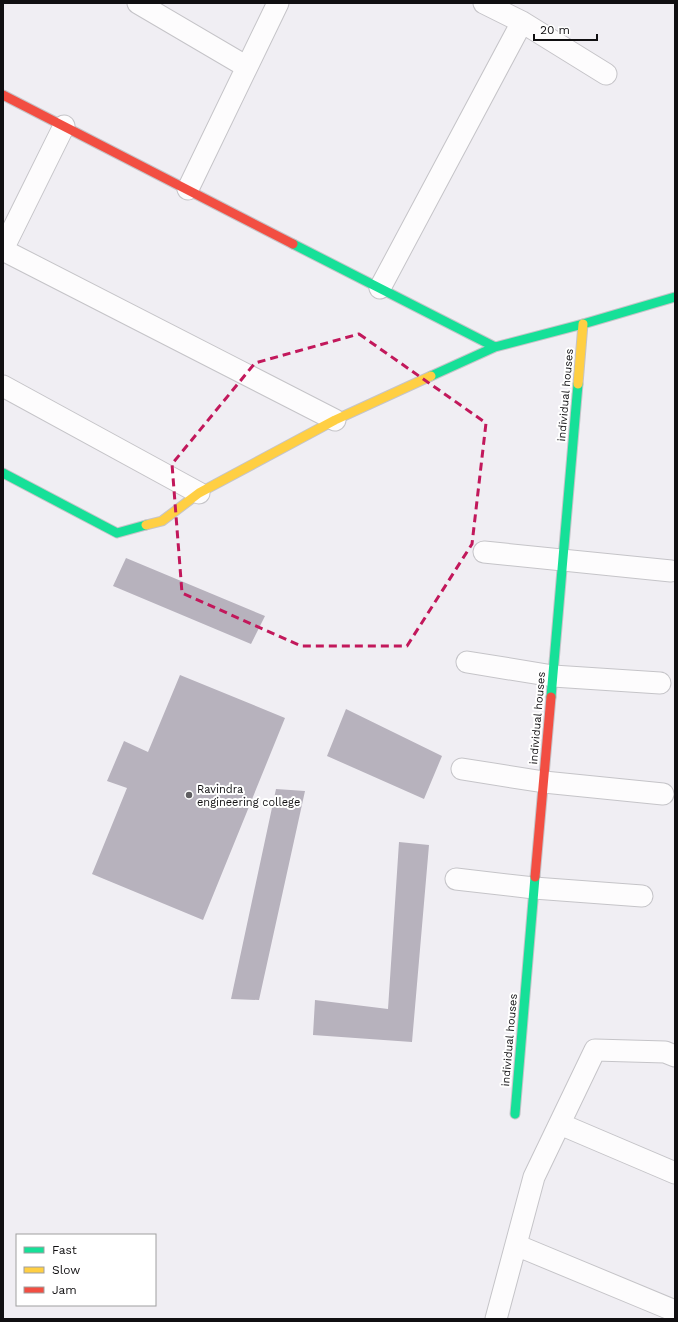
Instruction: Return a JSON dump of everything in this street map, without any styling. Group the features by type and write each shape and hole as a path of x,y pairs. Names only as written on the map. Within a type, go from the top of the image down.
{"street":[{"path":"138,3 247,67"},
{"path":"188,189 278,3"},
{"path":"484,3 522,22 606,74"},
{"path":"380,288 522,22"},
{"path":"3,95 495,347"},
{"path":"64,126 3,249 335,420"},
{"path":"3,473 117,533 162,520 199,493 335,420 495,347 583,324 675,297"},
{"name":"individual houses","path":"515,1114 583,324"},
{"path":"3,386 199,493"},
{"path":"484,552 671,571"},
{"path":"466,662 553,676 660,683"},
{"path":"462,770 544,782 663,794"},
{"path":"456,878 534,888 642,896"},
{"path":"496,1319 534,1177 596,1050 665,1052 675,1056"},
{"path":"560,1124 675,1173"},
{"path":"516,1245 675,1311"}],"highlighted area":[{"path":"359,334 486,423 472,544 407,646 301,646 182,593 172,464 255,363"}],"building":[{"path":"126,558 265,616 251,644 113,586"},
{"path":"180,675 285,718 203,920 92,874 127,788 107,781 124,741 148,752"},
{"path":"346,709 442,756 424,799 327,756"},
{"path":"276,789 305,791 259,1000 231,999"},
{"path":"399,842 429,845 412,1042 313,1035 315,1000 388,1009"}],"traffic: fast":[{"path":"293,244 495,347"},
{"path":"431,376 495,347 583,324 675,297"},
{"path":"551,697 578,384"},
{"path":"3,473 117,533 146,525"},
{"path":"515,1114 535,877"}],"traffic: slow":[{"path":"578,384 583,324"},
{"path":"146,525 162,521 199,493 335,420 431,376"}],"traffic: jam":[{"path":"3,95 293,244"},
{"path":"535,877 551,697"}],"place":[{"name":"Ravindra engineering college","path":"189,795"}]}
